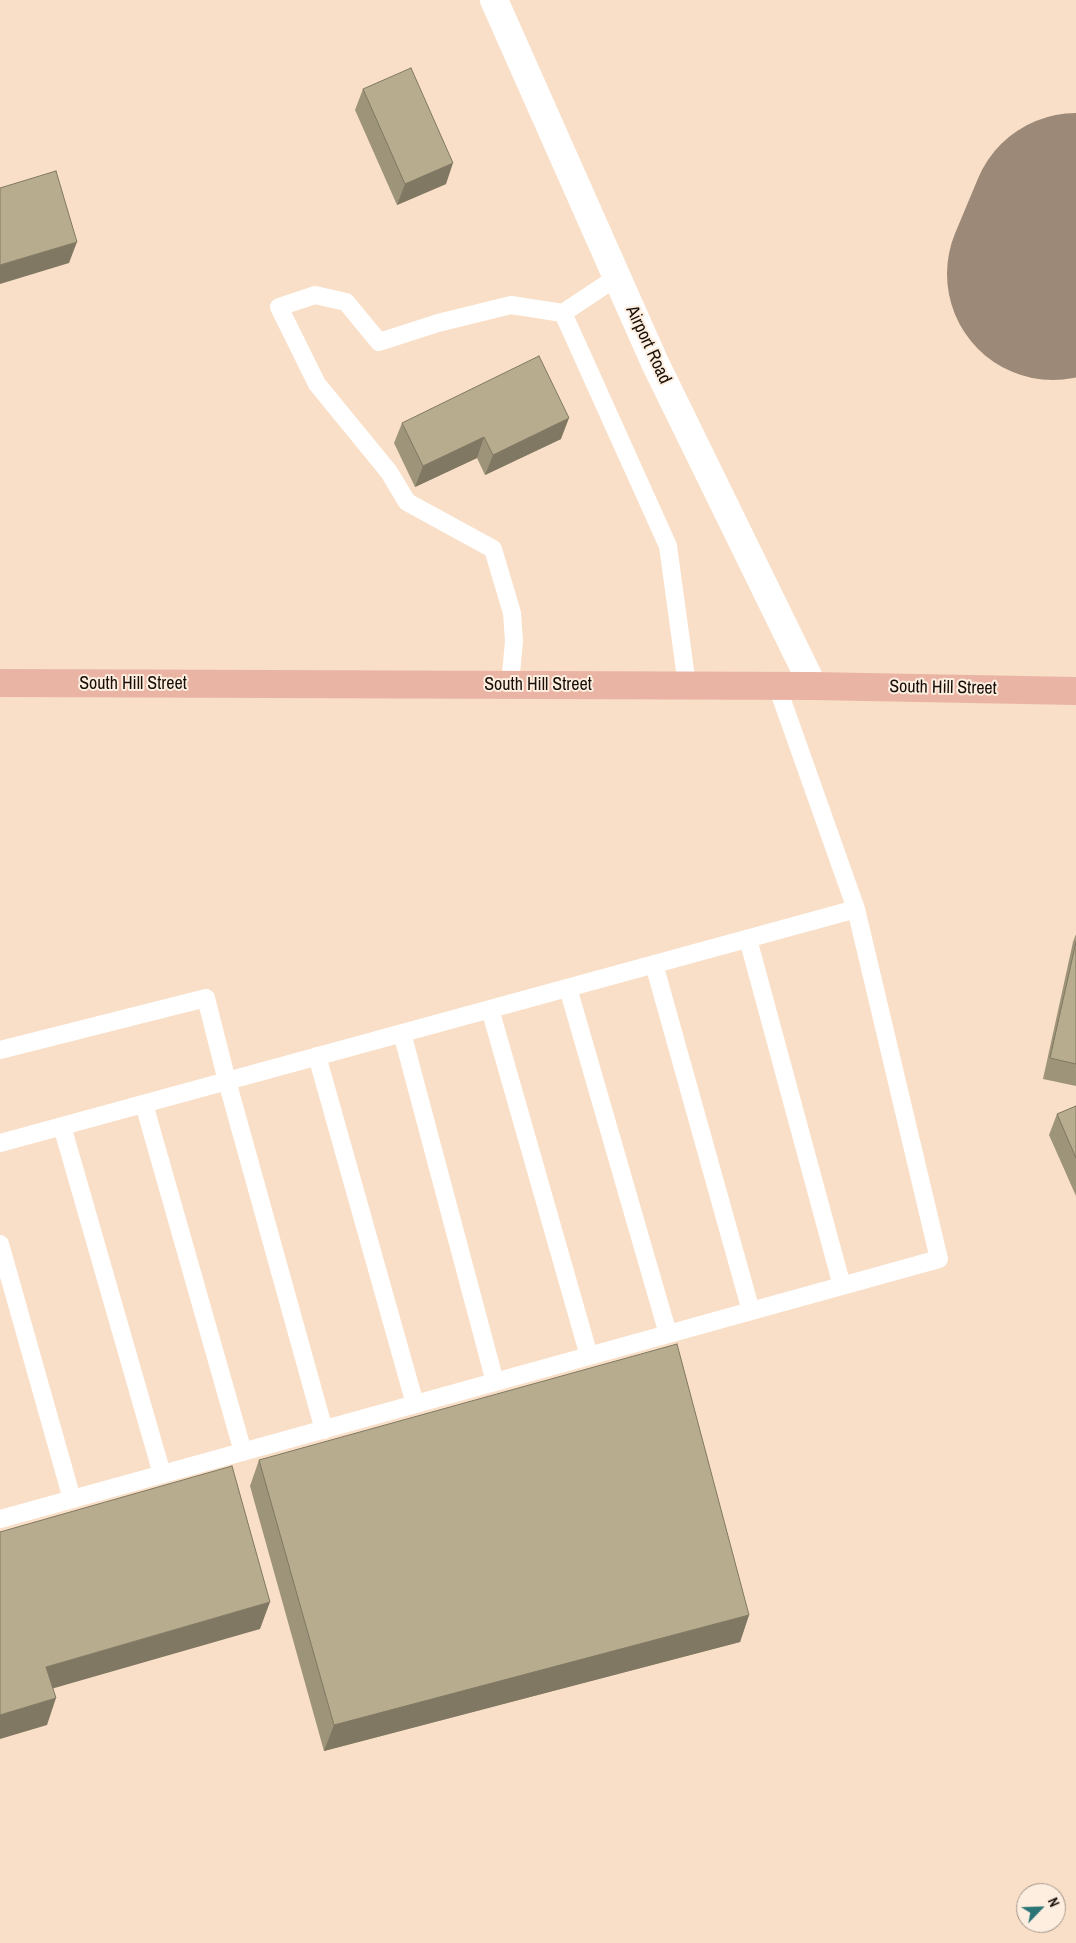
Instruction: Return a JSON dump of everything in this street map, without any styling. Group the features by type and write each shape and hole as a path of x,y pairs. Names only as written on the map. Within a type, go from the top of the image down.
{"main road":[{"name":"South Hill Street","path":"0,683 813,686 1076,691"}],"street":[{"name":"Airport Road","path":"494,0 655,363 813,686"}],"lane":[{"path":"510,685 514,641 512,613 493,549 407,502 389,472 317,384 279,307 315,295 346,302 379,342 438,323 511,305 563,313 617,277"},
{"path":"563,313 668,546 687,686"},
{"path":"0,1519 940,1259 856,909 777,686"},
{"path":"0,1143 856,909"},
{"path":"748,939 842,1286"},
{"path":"654,964 751,1311"},
{"path":"568,988 668,1334"},
{"path":"0,1050 206,998 227,1081 324,1430"},
{"path":"490,1009 589,1356"},
{"path":"402,1033 495,1382"},
{"path":"316,1056 415,1404"},
{"path":"144,1104 243,1452"},
{"path":"62,1126 162,1474"},
{"path":"0,1244 72,1499"}],"building":[{"path":"411,68 453,163 405,184 363,89"},
{"path":"56,171 77,242 0,265 0,188"},
{"path":"539,356 569,418 493,455 484,437 423,466 402,423"},
{"path":"1076,942 1076,1064 1050,1058"},
{"path":"1076,1106 1076,1158 1057,1114"},
{"path":"677,1344 749,1615 334,1725 259,1460"},
{"path":"232,1466 270,1602 46,1667 56,1698 0,1715 0,1532"}],"taxiway":[{"path":"1053,274 1076,284"}],"runway":[{"path":"1053,274 1076,219"}]}
